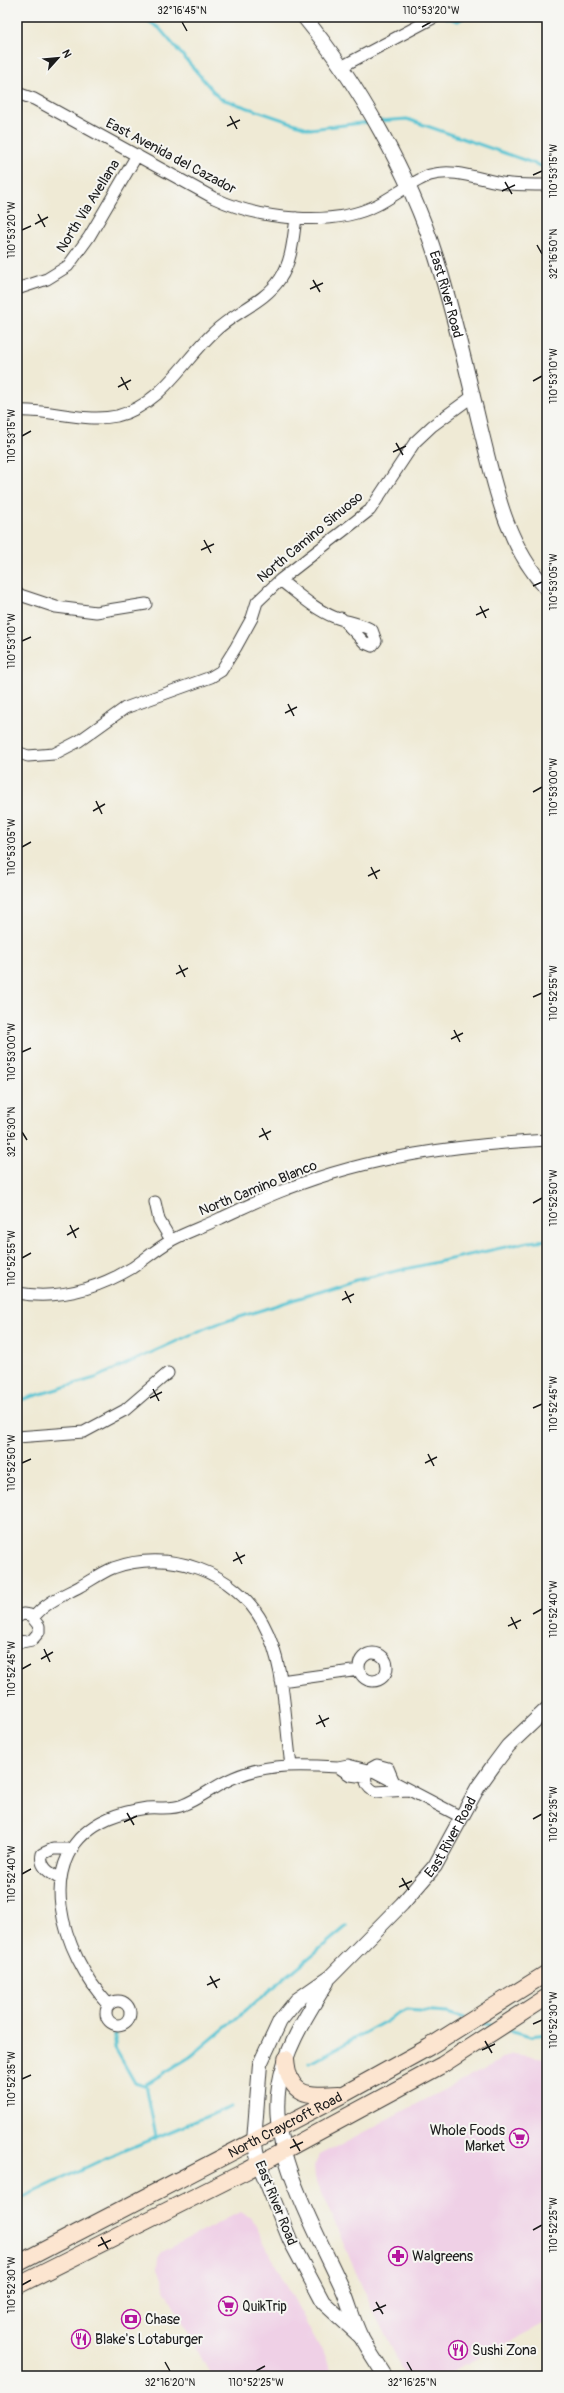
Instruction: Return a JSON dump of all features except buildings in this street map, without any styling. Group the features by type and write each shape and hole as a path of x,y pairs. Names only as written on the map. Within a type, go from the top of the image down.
{"main road":[{"path":"442,2065 438,2058 440,2052 461,2032 488,2015 507,1998 547,1973"},
{"name":"North Craycroft Road","path":"17,2286 259,2164 442,2065 511,2022 547,1997"},
{"name":"North Craycroft Road","path":"17,2264 280,2128 428,2047 461,2032"},
{"path":"286,2059 288,2076 293,2084 305,2094 311,2096 344,2094"}],"street":[{"name":"East River Road","path":"304,17 341,67 396,160 409,187 436,257 497,493 513,539 544,581"},
{"path":"341,67 435,17"},
{"name":"East Avenida del Cazador","path":"17,94 34,99 232,207 296,218 346,216 362,212 429,175 453,172 510,184 547,185"},
{"name":"North Via Avellana","path":"17,289 47,279 68,266 89,237 137,155"},
{"path":"17,410 88,418 116,416 140,407 165,387 214,332 267,295 280,279 288,264 296,218"},
{"name":"North Camino Sinuoso","path":"17,752 28,756 54,754 79,741 125,708 221,671 252,618 257,602 280,580 370,510 415,442 432,426 473,396"},
{"path":"280,580 312,606 341,618"},
{"path":"17,594 56,607 96,612 146,604"},
{"name":"North Camino Blanco","path":"17,1293 37,1296 67,1295 97,1284 131,1268 171,1240 287,1189 351,1167 404,1155 502,1143 547,1140"},
{"path":"155,1202 159,1220 171,1240"},
{"path":"17,1437 84,1432 125,1410 168,1373"},
{"path":"34,1617 43,1606 113,1569 148,1561 166,1561 200,1568 220,1578 252,1606 271,1640 281,1681 291,1765"},
{"path":"17,1617 23,1614 34,1617 39,1626 36,1637 28,1642 17,1640"},
{"path":"281,1681 359,1670"},
{"name":"East River Road","path":"361,2337 323,2302 290,2240 259,2164 254,2141 260,2064 280,2021 297,2000 330,1976 402,1904 435,1866 478,1787 508,1746 547,1709"},
{"path":"109,2005 83,1973 70,1946 63,1921 60,1879 62,1869 73,1849 92,1828 122,1813 183,1806 236,1777 291,1765 338,1767 350,1775 367,1774 377,1765 384,1766 391,1771 393,1780 408,1790 461,1817"},
{"path":"367,1774 367,1786 376,1792 408,1790"},
{"path":"60,1879 47,1871 41,1860 42,1854 53,1849 73,1849"},
{"name":"East River Road","path":"330,1976 303,2023 286,2059 278,2087 280,2128 284,2150 311,2224 344,2292 361,2337 385,2376"}],"shaded area":[{"path":"512,2054 547,2058 547,2322 443,2376 406,2376 371,2307 315,2178 314,2165 320,2155"},
{"path":"240,2212 250,2217 335,2376 211,2376 165,2289 157,2269 158,2258 162,2252"}],"waterway":[{"path":"142,17 159,28 219,98 310,129 370,122"},
{"path":"445,17 458,21 465,17"},
{"path":"379,121 407,119 547,168"},
{"path":"17,1401 95,1378 208,1327 356,1280 528,1242 547,1240"},
{"path":"156,2137 146,2084 190,2057 347,1926"},
{"path":"310,2063 406,2010 447,2013 464,2018"},
{"path":"479,2022 493,2026"},
{"path":"115,2028 115,2048 135,2083 147,2087"},
{"path":"506,2029 530,2036 547,2034"},
{"path":"17,2200 106,2158 232,2106"}],"place":[{"name":"Whole Foods Market","path":"519,2138"},
{"name":"Walgreens","path":"398,2256"},
{"name":"QuikTrip","path":"228,2306"},
{"name":"Chase","path":"131,2319"},
{"name":"Blake's Lotaburger","path":"81,2339"},
{"name":"Sushi Zona","path":"458,2350"}]}
